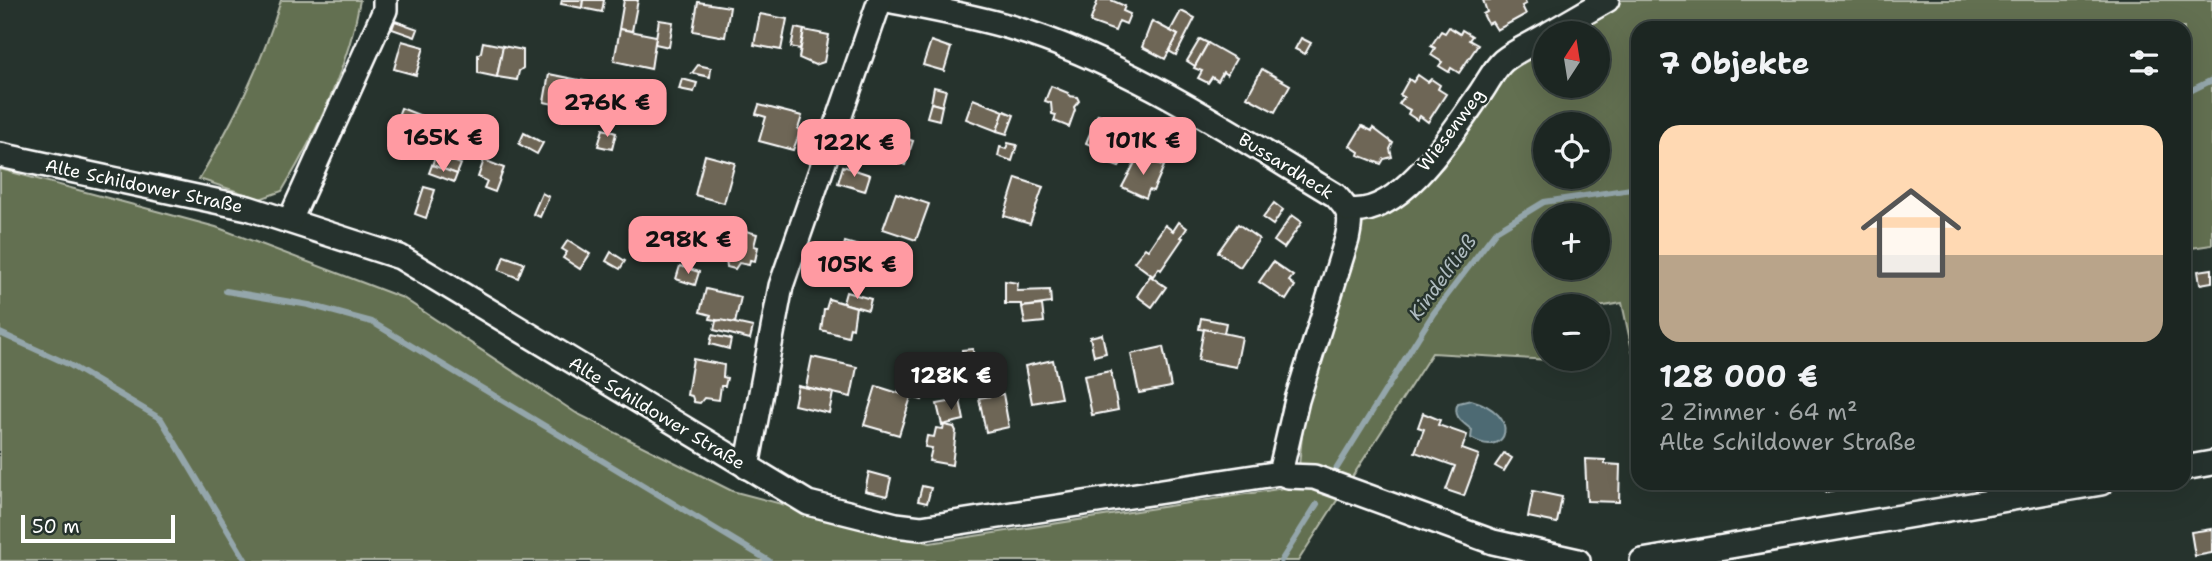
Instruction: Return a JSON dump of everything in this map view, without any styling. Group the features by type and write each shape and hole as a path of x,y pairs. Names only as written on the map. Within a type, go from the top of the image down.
{"street":[{"path":"290,220 385,10 385,0"},
{"path":"747,467 781,286 880,0"},
{"name":"Bussardheck","path":"888,0 1014,28 1082,55 1211,120 1335,195 1349,210 1351,223 1348,239 1297,400 1280,473"},
{"path":"1571,21 1607,0"},
{"name":"Wiesenweg","path":"1349,210 1362,212 1377,206 1409,184 1446,142 1502,62 1533,43"},
{"name":"Alte Schildower Straße","path":"0,155 248,208 400,257 808,503 896,525 921,528 1280,473 1288,477 1314,477 1493,542 1577,561"},
{"path":"2191,467 2212,463"},
{"path":"1642,561 2060,490"}],"green space":[{"path":"281,0 360,0 339,75 307,146 282,191 260,199 199,179 246,92 265,48"},
{"path":"1622,0 2212,0 2212,245 2191,248 2191,21 1631,21 1631,345 1622,303 1610,305 1610,294 1533,294 1533,359 1432,353 1298,561 0,561 0,169 216,227 403,298 576,413 732,491 930,543 1297,486 1305,406 1361,222 1409,195 1443,167 1517,61 1533,52 1533,98 1610,98 1610,21 1586,21"}],"water":[{"path":"1471,400 1498,415 1504,424 1501,439 1494,443 1484,443 1471,438 1472,430 1459,418 1456,408 1458,403"}],"building":[{"path":"562,0 583,0 582,8 561,4"},
{"path":"583,0 604,0 602,12 582,8"},
{"path":"624,0 638,0 632,31 619,29"},
{"path":"1098,0 1111,0 1125,6 1123,11 1130,14 1126,24 1119,21 1115,31 1090,22"},
{"path":"1483,0 1524,0 1526,4 1522,6 1526,14 1497,30 1492,22 1488,24 1483,14 1487,12"},
{"path":"698,2 730,7 725,37 693,31"},
{"path":"1181,11 1195,18 1176,55 1169,51 1178,35 1170,31"},
{"path":"760,14 787,19 781,50 754,45"},
{"path":"659,20 673,22 669,47 655,44"},
{"path":"395,21 418,29 415,37 392,29"},
{"path":"1152,21 1178,35 1165,59 1142,47"},
{"path":"1449,27 1460,34 1462,30 1472,36 1469,40 1478,45 1459,73 1451,68 1449,72 1439,66 1442,62 1431,55 1435,48 1431,46 1441,31 1445,33"},
{"path":"795,28 804,30 800,49 791,47"},
{"path":"620,29 656,36 651,69 614,61"},
{"path":"804,30 829,35 824,62 815,65 799,58"},
{"path":"1301,38 1311,43 1305,54 1295,49"},
{"path":"1200,39 1208,43 1195,66 1187,61"},
{"path":"402,41 424,47 416,75 394,69"},
{"path":"931,41 951,48 944,71 923,65"},
{"path":"483,42 503,46 497,77 478,73 478,55"},
{"path":"1208,43 1236,59 1227,75 1223,72 1218,81 1212,77 1208,83 1198,78 1202,71 1194,68"},
{"path":"503,46 523,50 523,68 519,71 517,80 497,77"},
{"path":"698,65 711,68 710,77 692,73"},
{"path":"1262,69 1290,85 1275,112 1247,97"},
{"path":"549,74 569,78 564,106 544,102"},
{"path":"1418,75 1428,82 1431,79 1440,85 1438,89 1446,94 1428,122 1420,116 1417,120 1408,114 1410,110 1399,104 1404,97 1400,95 1409,79 1413,82"},
{"path":"569,78 590,82 584,110 564,106"},
{"path":"682,79 697,83 694,92 679,89"},
{"path":"1051,86 1068,93 1069,96 1077,97 1079,101 1074,107 1069,127 1054,121 1056,115 1052,114 1051,103 1045,101"},
{"path":"934,87 946,90 942,106 931,103"},
{"path":"973,99 1004,111 997,131 966,119"},
{"path":"931,103 942,106 939,120 927,117"},
{"path":"759,105 802,116 798,129 801,130 793,150 759,141 766,117 756,114"},
{"path":"401,108 437,122 429,143 393,129"},
{"path":"1004,111 1014,115 1007,134 997,131"},
{"path":"1098,114 1127,127 1114,155 1092,148 1093,146 1086,143"},
{"path":"1362,126 1372,131 1373,128 1393,143 1390,149 1392,157 1384,159 1381,164 1358,155 1359,152 1350,146"},
{"path":"603,129 616,133 612,149 598,146"},
{"path":"524,133 543,143 537,154 519,144"},
{"path":"888,133 913,141 905,165 880,156"},
{"path":"1122,138 1130,142 1119,167 1110,164"},
{"path":"1008,143 1017,145 1012,161 998,156 1000,147 1006,149"},
{"path":"436,155 461,164 457,174 432,165"},
{"path":"705,155 735,163 724,203 695,195"},
{"path":"1139,155 1164,166 1153,191 1149,190 1146,198 1122,187"},
{"path":"484,160 504,168 495,192 484,188 487,181 478,177"},
{"path":"432,165 457,174 454,182 429,173"},
{"path":"843,166 870,175 865,191 838,183"},
{"path":"1016,178 1043,187 1030,224 1004,216"},
{"path":"424,187 435,190 426,218 415,214"},
{"path":"542,193 549,197 540,217 533,214"},
{"path":"896,193 929,204 916,240 883,229"},
{"path":"1274,203 1283,210 1273,225 1263,218"},
{"path":"1292,215 1302,222 1284,248 1274,241"},
{"path":"1179,222 1187,228 1161,270 1159,268 1153,276 1134,262 1145,248 1148,250 1165,225 1173,231"},
{"path":"1238,224 1259,239 1240,267 1218,252"},
{"path":"727,226 757,234 754,246 758,247 755,261 750,260 749,265 739,263 735,269 727,267 726,259 717,257"},
{"path":"568,240 590,254 580,269 563,258 567,252 562,249"},
{"path":"845,242 873,250 866,276 846,273 838,268"},
{"path":"611,252 625,261 620,269 606,261"},
{"path":"504,256 524,263 518,278 499,270"},
{"path":"1273,262 1293,276 1289,281 1295,286 1286,300 1259,282"},
{"path":"680,266 699,272 695,285 676,279"},
{"path":"2212,269 2212,282 2200,284 2198,271"},
{"path":"1150,276 1166,287 1152,307 1137,296"},
{"path":"1005,281 1018,283 1017,291 1050,290 1051,303 1022,307 1022,304 1005,304"},
{"path":"706,289 741,297 735,323 710,319 711,315 700,312"},
{"path":"846,292 871,299 868,310 843,303"},
{"path":"829,299 856,307 853,328 850,327 848,337 821,330 824,309"},
{"path":"1042,305 1044,322 1025,324 1022,307"},
{"path":"1201,318 1226,323 1224,333 1199,329"},
{"path":"716,321 753,327 750,339 714,330"},
{"path":"1204,329 1242,337 1236,367 1198,360"},
{"path":"1102,334 1106,353 1094,356 1090,337"},
{"path":"712,335 731,339 729,349 710,344"},
{"path":"1163,347 1171,387 1139,393 1131,354"},
{"path":"973,349 974,366 963,367 962,350"},
{"path":"812,357 857,367 851,397 806,387"},
{"path":"693,359 724,365 723,377 727,378 725,386 721,386 719,400 704,398 700,403 694,402 692,396 687,395"},
{"path":"1053,360 1061,398 1032,403 1025,366"},
{"path":"906,366 930,374 922,400 898,393"},
{"path":"1111,371 1118,410 1092,415 1084,376"},
{"path":"798,386 833,393 829,413 794,405"},
{"path":"876,386 911,397 899,435 864,425"},
{"path":"1003,394 1009,427 986,432 979,398"},
{"path":"960,400 964,420 942,425 937,404"},
{"path":"1423,413 1440,420 1438,425 1467,435 1462,449 1479,455 1464,496 1446,490 1455,466 1415,452 1424,429 1418,427"},
{"path":"944,425 954,427 956,431 952,465 929,461 932,448 925,447 927,436 934,437 936,428 943,429"},
{"path":"1504,453 1512,458 1504,471 1495,466"},
{"path":"1585,459 1605,460 1605,464 1620,465 1619,502 1587,501"},
{"path":"869,472 891,478 887,496 865,491"},
{"path":"922,486 931,488 927,503 918,501"},
{"path":"1533,491 1562,497 1557,523 1528,517"},
{"path":"2212,529 2212,553 2195,556 2191,532"}],"waterway":[{"name":"Kindelfließ","path":"2191,90 2212,80"},
{"name":"Kindelfließ","path":"1335,471 1433,314 1496,231 1544,202 1631,189"},
{"path":"226,291 309,305 372,322 769,561"},
{"path":"0,333 68,364 161,419 246,561"},
{"name":"Kindelfließ","path":"1281,561 1317,504"}]}
